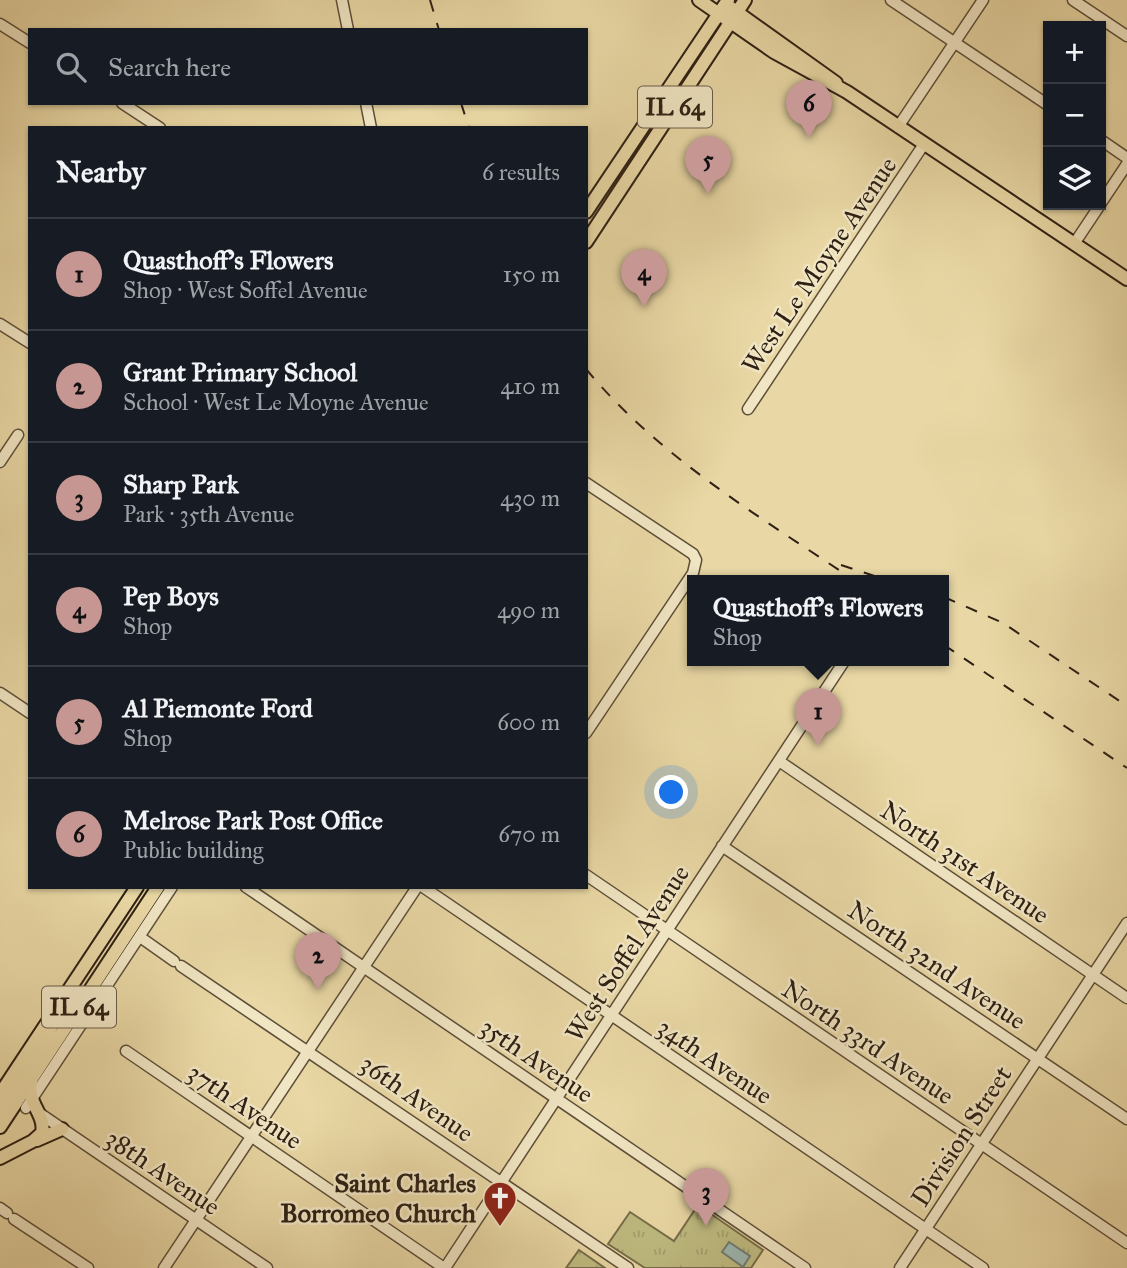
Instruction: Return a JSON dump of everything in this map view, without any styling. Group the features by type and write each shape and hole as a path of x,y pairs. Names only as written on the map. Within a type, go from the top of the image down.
{"main road":[{"path":"699,0 723,5 734,17 809,73 847,92 1127,279"},
{"name":"IL 64","path":"588,239 745,0"},
{"name":"IL 64","path":"588,209 723,5"},
{"path":"666,93 679,102"},
{"path":"633,142 646,151"},
{"name":"IL 64","path":"0,1094 136,889"},
{"name":"IL 64","path":"2,1120 32,1079 157,889"},
{"path":"2,1120 47,1039 55,1010"},
{"path":"0,1158 40,1137 43,1127 31,1107 32,1079"},
{"path":"2,1120 31,1107"},
{"path":"33,1141 62,1129"}],"street":[{"path":"342,0 348,28"},
{"path":"891,0 1043,102"},
{"name":"West Le Moyne Avenue","path":"898,127 983,0"},
{"path":"1073,0 1127,36"},
{"path":"0,24 28,42"},
{"path":"125,105 157,126"},
{"path":"366,105 371,126"},
{"path":"1106,143 1127,158"},
{"name":"West Le Moyne Avenue","path":"748,408 924,144"},
{"path":"1106,195 1127,164"},
{"path":"1074,244 1096,210"},
{"path":"0,324 28,342"},
{"path":"0,462 18,435"},
{"path":"588,484 693,554 696,561 692,575"},
{"path":"588,730 687,582"},
{"name":"West Soffel Avenue","path":"445,1268 841,666"},
{"path":"0,693 28,712"},
{"name":"North 31st Avenue","path":"779,761 1127,998"},
{"name":"North 32nd Avenue","path":"722,846 1127,1119"},
{"name":"North 33rd Avenue","path":"588,876 1127,1243"},
{"path":"31,1107 171,889"},
{"name":"35th Avenue","path":"249,889 805,1268"},
{"path":"164,1268 416,889"},
{"name":"34th Avenue","path":"426,889 983,1268"},
{"name":"Division Street","path":"900,1268 1127,923"},
{"name":"36th Avenue","path":"140,937 628,1268"},
{"name":"37th Avenue","path":"126,1051 445,1268"},
{"name":"38th Avenue","path":"31,1107 267,1268"},
{"path":"7,1213 88,1268"}],"green space":[{"path":"698,1205 763,1250 751,1268 645,1268 608,1244 630,1212 674,1241"},
{"path":"579,1250 605,1268 566,1268"}],"water":[{"path":"729,1242 750,1256 743,1267 722,1252"}],"railway":[{"path":"430,0 438,28"},
{"path":"462,105 468,126"},
{"path":"588,371 645,430 678,458 747,509 846,575"},
{"path":"841,565 872,575"},
{"path":"949,599 1003,623 1127,706"},
{"path":"949,648 1127,768"}],"place":[{"name":"Melrose Park Post Office","path":"809,138"},
{"name":"Al Piemonte Ford","path":"708,194"},
{"name":"Pep Boys","path":"644,307"},
{"name":"Quasthoff's Flowers","path":"818,746"},
{"name":"Grant Primary School","path":"318,990"},
{"name":"Sharp Park","path":"706,1226"},
{"name":"Saint Charles Borromeo Church","path":"500,1228"}]}
